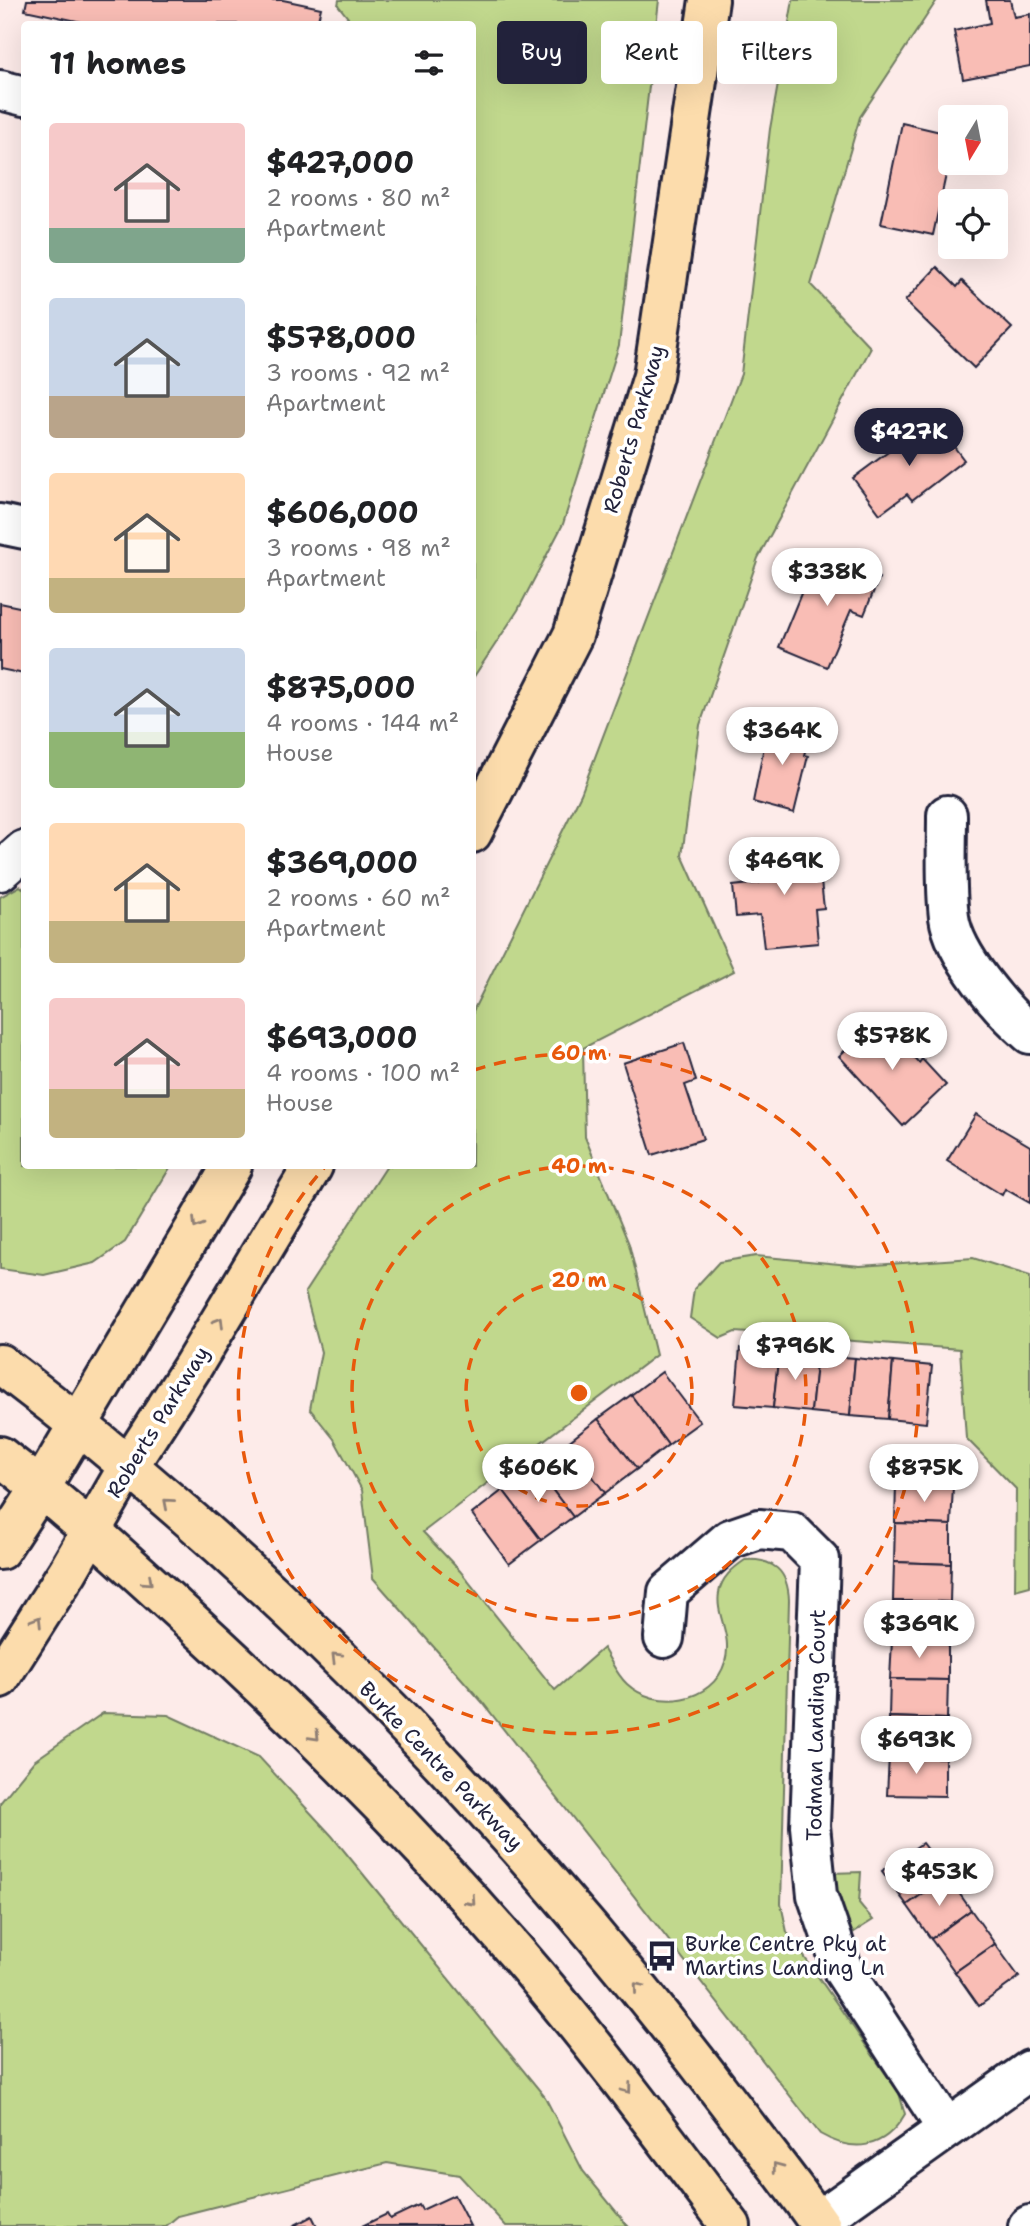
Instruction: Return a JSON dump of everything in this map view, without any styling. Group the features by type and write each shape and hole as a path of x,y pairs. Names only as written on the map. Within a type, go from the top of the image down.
{"main road":[{"name":"Roberts Parkway","path":"476,825 573,635 653,376 709,0"},
{"path":"0,1550 41,1488 230,1169"},
{"name":"Roberts Parkway","path":"0,1678 92,1532 128,1467 311,1169"},
{"name":"Burke Centre Parkway","path":"0,1364 79,1423 308,1628 502,1826 670,2025 817,2224"},
{"path":"0,1455 92,1532 292,1712 423,1848 517,1952 605,2059 731,2226"}],"street":[{"path":"0,90 21,95"},
{"path":"0,524 21,528"},
{"path":"947,815 949,919 963,953 994,998 1030,1034"},
{"path":"0,871 21,853"},
{"name":"Todman Landing Court","path":"664,1638 668,1592 730,1539 760,1529 792,1532 820,1560 810,1826 817,1895 843,1970 946,2127"},
{"path":"817,2224 946,2127 1030,2070"}],"green space":[{"path":"339,0 659,0 657,21 601,21 601,84 649,84 619,345 563,524 518,610 476,673 476,21 351,21 338,5"},
{"path":"793,0 937,0 860,117 811,285 871,348 758,558 700,725 682,855 734,971 583,1048 585,1137 629,1244 656,1355 423,1532 460,1571 555,1690 603,1648 623,1680 639,1692 668,1700 696,1694 709,1687 719,1676 725,1662 726,1634 718,1601 725,1578 745,1560 764,1561 782,1574 789,1600 781,1904 787,1932 899,2093 905,2114 888,2135 867,2145 856,2146 820,2134 483,1703 373,1578 362,1490 334,1439 310,1409 321,1352 305,1292 385,1169 476,1169 476,1005 581,794 741,374 770,129 778,84 837,84 837,21 789,21"},
{"path":"21,887 21,1169 169,1169 125,1242 95,1263 44,1275 0,1269 0,897"},
{"path":"756,1256 860,1266 973,1258 1030,1276 1030,1586 1015,1590 1016,1489 966,1438 960,1349 735,1332 721,1338 690,1318 694,1289 719,1262"},
{"path":"103,1713 168,1715 259,1757 332,1836 545,2097 583,2171 628,2226 506,2226 459,2175 387,2163 178,2216 166,2226 0,2226 0,1803 34,1761"},
{"path":"861,1872 859,1903 873,1920 851,1934 843,1933 831,1873"}],"building":[{"path":"27,0 283,0 321,8 318,21 77,21 25,10"},
{"path":"986,0 1010,0 1014,17 1030,14 1030,66 963,79 954,31 990,23"},
{"path":"902,123 938,131 938,175 946,175 943,189 938,189 938,212 933,235 881,224"},
{"path":"937,267 957,287 962,281 1012,328 974,368 905,301"},
{"path":"933,419 964,460 912,500 907,494 880,514 853,478"},
{"path":"818,552 879,578 864,615 851,610 827,667 779,647"},
{"path":"0,603 21,607 21,673 0,669"},
{"path":"769,721 811,731 804,755 808,756 794,813 753,802"},
{"path":"817,846 824,908 815,909 818,943 764,948 760,915 736,917 733,886 759,883 755,853"},
{"path":"879,1019 919,1063 922,1059 946,1085 903,1126 839,1056"},
{"path":"684,1043 696,1081 685,1085 703,1139 652,1155 623,1063"},
{"path":"976,1114 1030,1146 1030,1203 1005,1189 1002,1195 947,1161"},
{"path":"740,1348 779,1351 773,1408 735,1405"},
{"path":"779,1351 817,1355 811,1412 773,1408"},
{"path":"817,1355 855,1358 850,1416 811,1412"},
{"path":"855,1358 893,1362 888,1419 850,1416"},
{"path":"893,1362 932,1366 926,1423 888,1419"},
{"path":"662,1372 700,1422 668,1445 631,1395"},
{"path":"631,1395 668,1445 637,1469 598,1419"},
{"path":"598,1419 637,1469 605,1493 567,1443"},
{"path":"567,1443 605,1493 573,1517 535,1467"},
{"path":"535,1467 573,1517 541,1540 503,1490"},
{"path":"896,1484 953,1486 951,1525 895,1523"},
{"path":"503,1490 541,1540 509,1564 472,1514"},
{"path":"895,1523 951,1525 951,1564 894,1562"},
{"path":"894,1562 951,1564 950,1602 893,1601"},
{"path":"893,1601 950,1602 948,1641 892,1640"},
{"path":"892,1640 948,1641 948,1680 890,1679"},
{"path":"890,1679 948,1680 947,1719 889,1717"},
{"path":"889,1717 947,1719 945,1758 889,1756"},
{"path":"889,1756 945,1758 945,1796 887,1795"},
{"path":"922,1843 947,1876 907,1905 882,1871"},
{"path":"947,1876 971,1910 931,1939 907,1905"},
{"path":"971,1910 995,1944 955,1972 931,1939"},
{"path":"995,1944 1019,1977 979,2006 955,1972"},
{"path":"454,2195 470,2226 362,2226 387,2214 390,2219 419,2205 422,2210"},
{"path":"312,2216 317,2226 293,2226"}],"place":[{"name":"Burke Centre Pky at Martins Landing Ln","path":"662,1956"}]}
